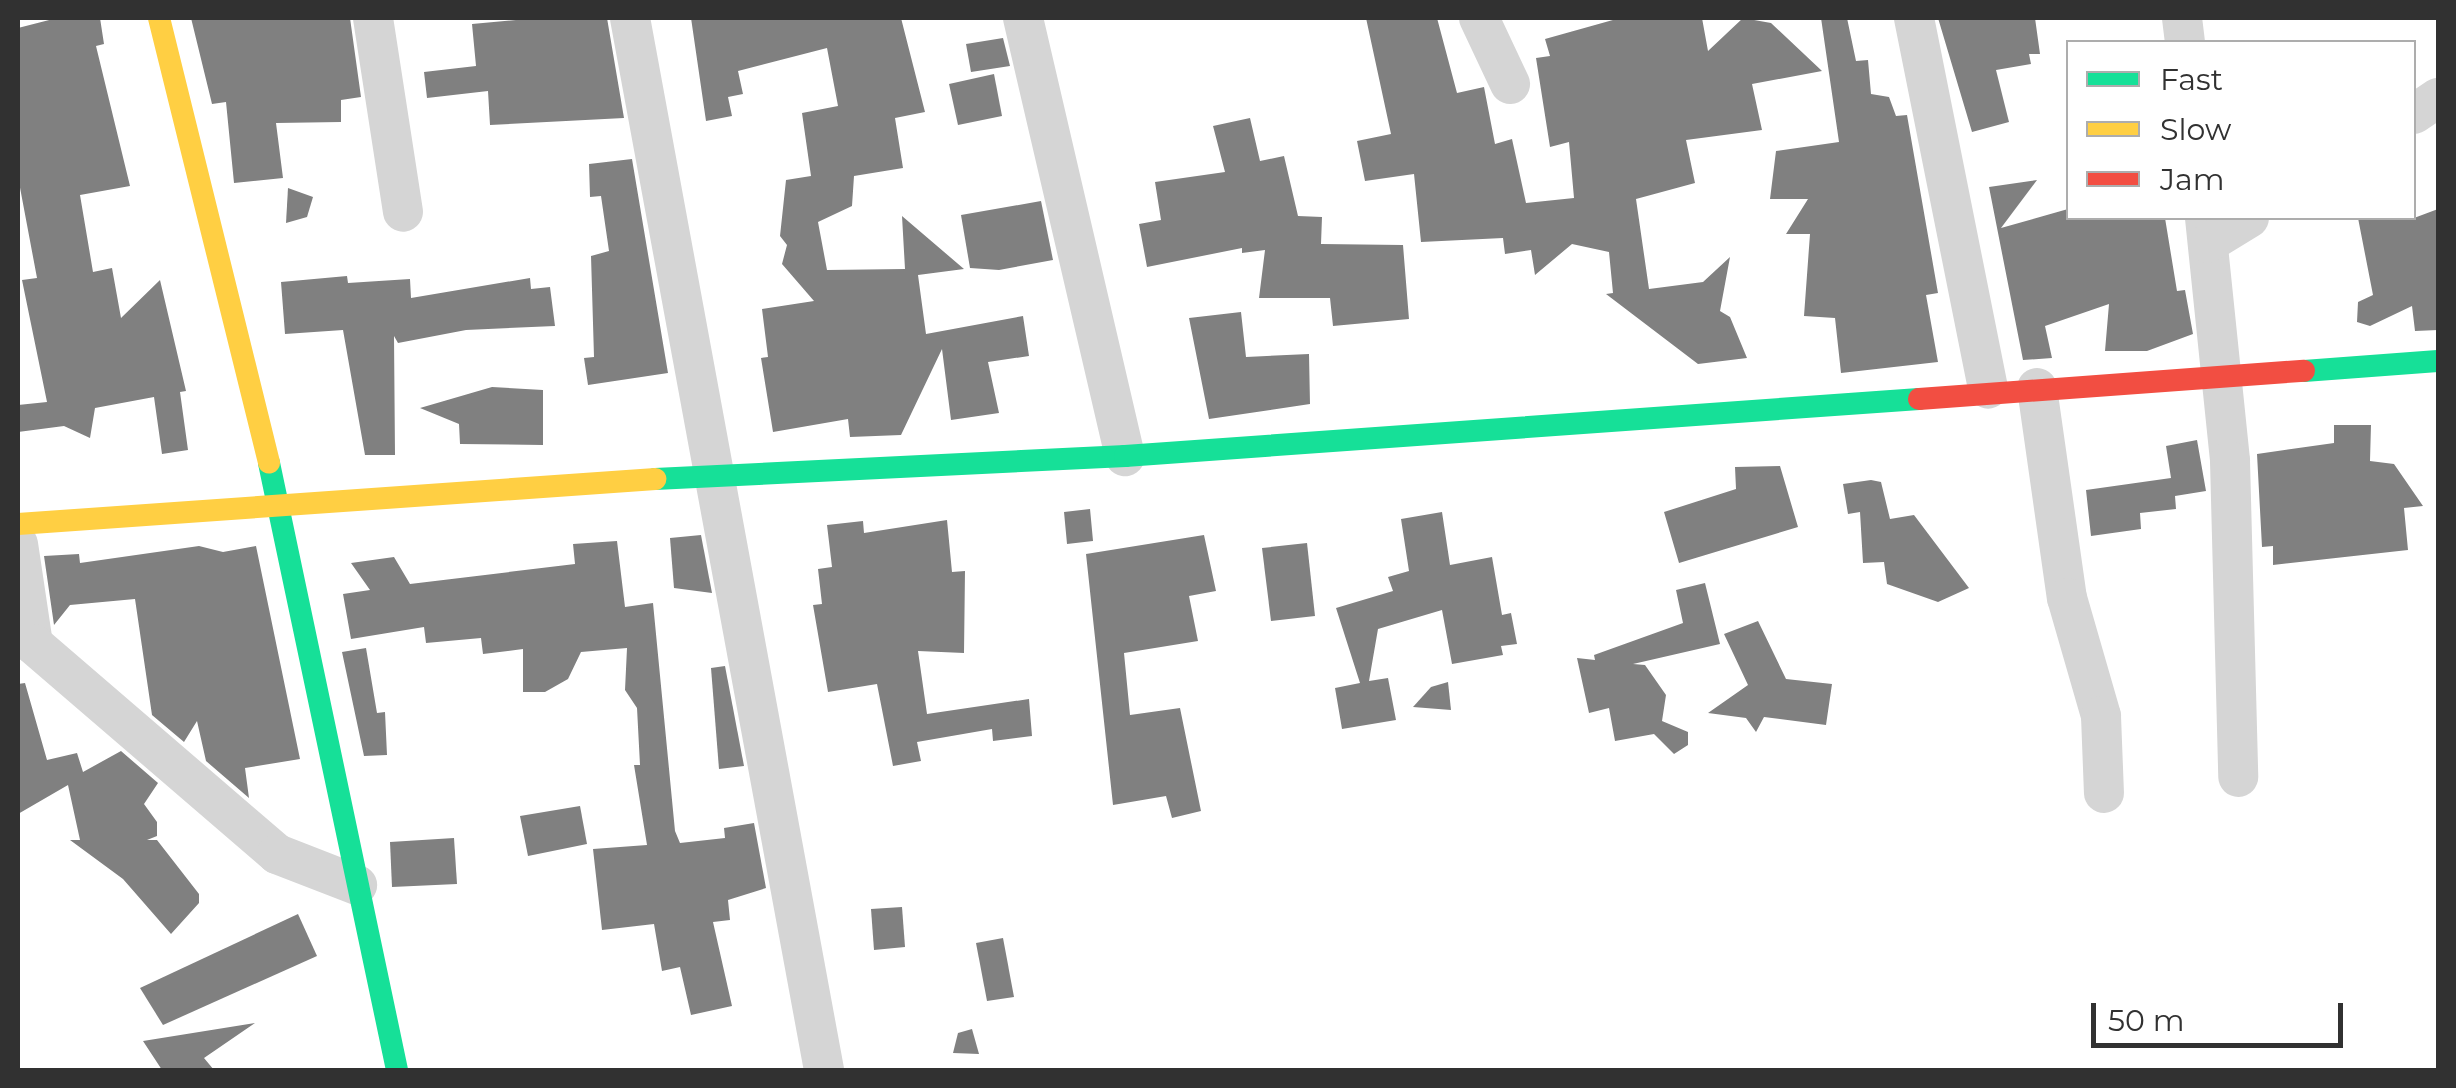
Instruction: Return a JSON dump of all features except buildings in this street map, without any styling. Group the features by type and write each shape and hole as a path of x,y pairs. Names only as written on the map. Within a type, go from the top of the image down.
{"street":[{"path":"158,18 280,507 397,1070"},
{"path":"373,18 403,212"},
{"path":"630,18 824,1070"},
{"path":"1023,18 1125,456"},
{"path":"1480,18 1510,84"},
{"path":"1914,18 1988,389"},
{"path":"2416,113 2438,98"},
{"path":"2238,777 2239,653 2224,381 2207,230 2242,220"},
{"path":"18,524 714,475 1125,456 1988,389 2224,381 2438,361"},
{"path":"2037,388 2067,598 2101,716 2104,793"},
{"path":"18,544 25,649 278,854 357,885"}],"traffic: fast":[{"path":"2304,371 2438,361"},
{"path":"655,479 1125,456 1919,399"},
{"path":"269,463 397,1070"}],"traffic: slow":[{"path":"159,18 269,463"},
{"path":"18,524 655,479"}],"traffic: jam":[{"path":"1919,399 2304,371"}]}
